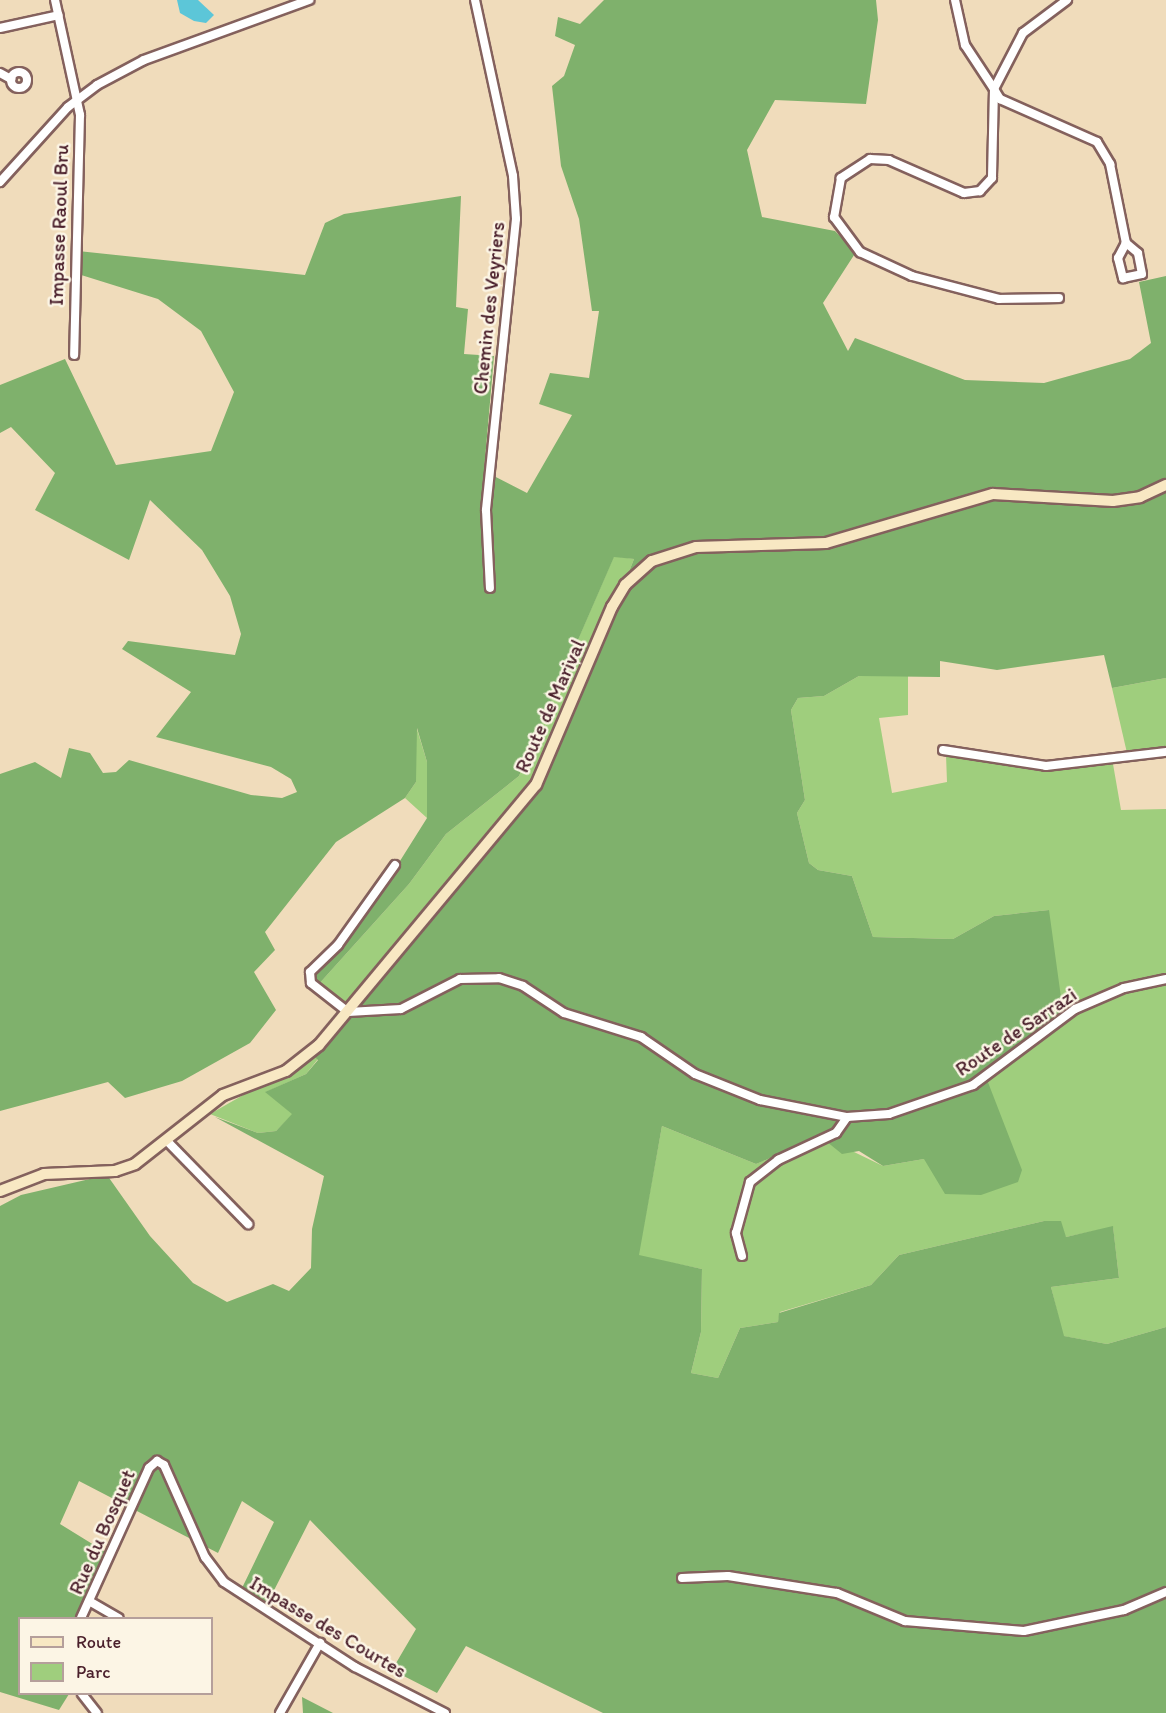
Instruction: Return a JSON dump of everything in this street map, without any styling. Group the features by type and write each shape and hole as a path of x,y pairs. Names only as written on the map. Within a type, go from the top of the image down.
{"main road":[{"name":"Route de Marival","path":"0,1191 44,1174 128,1167 168,1142 223,1095 297,1064 348,1012 536,785 612,607 646,565 686,548 826,543 993,494 1113,501 1140,497 1166,484"}],"street":[{"name":"Impasse Raoul Bru","path":"55,0 79,96 74,355"},
{"path":"0,182 79,96 144,60 309,0"},
{"name":"Chemin des Veyriers","path":"475,0 513,176 516,219 486,510 490,588"},
{"path":"955,0 964,45 999,99 1097,141 1110,164 1126,243"},
{"path":"1059,298 999,299 912,276 860,252 834,217 841,178 870,159 889,160 953,191 974,194 987,186 996,159 994,89 1023,33 1067,0"},
{"path":"0,28 59,15"},
{"path":"0,73 11,79"},
{"path":"943,750 1046,766 1166,752"},
{"path":"348,1012 311,983 310,972 338,945 395,865"},
{"name":"Route de Sarrazi","path":"348,1012 401,1009 460,979 499,978 523,986 564,1013 641,1037 695,1074 760,1100 847,1117 889,1114 973,1085 1075,1009 1124,988 1166,979"},
{"path":"742,1256 736,1233 750,1182 778,1160 836,1133 847,1117"},
{"path":"168,1142 248,1224"},
{"name":"Rue du Bosquet","path":"81,1617 148,1468 157,1461"},
{"name":"Impasse des Courtes","path":"157,1461 164,1465 219,1577 258,1607 444,1713"},
{"path":"682,1578 729,1576 837,1593 905,1621 1024,1631 1124,1610 1166,1592"},
{"path":"89,1601 116,1617"},
{"path":"280,1713 320,1642"},
{"path":"83,1695 97,1713"}],"green space":[{"path":"604,0 876,0 878,20 866,104 775,100 747,150 762,217 835,231 856,252 823,303 848,351 855,338 965,380 1044,383 1130,359 1151,343 1139,282 1166,276 1166,678 1112,688 1104,655 997,670 940,661 940,677 859,676 824,696 798,698 791,710 805,800 797,813 809,863 818,870 852,876 873,937 953,939 994,916 1049,910 1063,1012 984,1072 1022,1170 1018,1182 981,1195 945,1194 924,1159 883,1166 859,1151 842,1154 821,1137 756,1164 662,1126 639,1255 702,1269 701,1332 691,1373 718,1378 740,1328 778,1322 779,1313 871,1285 899,1255 1044,1221 1061,1221 1066,1237 1113,1226 1119,1278 1051,1287 1064,1336 1107,1344 1166,1327 1166,1713 603,1713 466,1646 437,1693 392,1670 416,1629 310,1520 267,1604 242,1588 274,1522 242,1501 218,1553 79,1481 60,1524 107,1553 78,1617 18,1617 18,1695 68,1695 59,1710 0,1692 0,1206 21,1195 107,1175 150,1236 193,1283 227,1302 273,1284 289,1291 311,1268 312,1229 324,1176 215,1117 258,1133 276,1131 292,1114 265,1092 306,1074 318,1060 313,1055 553,763 634,559 614,557 519,776 446,834 409,884 318,985 312,976 371,907 427,818 427,762 417,728 416,782 405,798 336,842 265,932 275,950 254,972 276,1010 250,1043 182,1081 125,1098 108,1082 0,1111 0,774 35,762 61,778 69,748 90,753 103,773 116,772 129,760 251,795 282,798 297,792 291,779 271,767 156,737 191,692 122,649 128,641 235,655 241,634 230,596 202,550 150,500 129,560 35,510 55,473 11,427 0,433 0,385 65,359 116,465 211,451 234,392 201,331 158,299 78,274 78,251 305,275 325,223 344,214 461,196 456,307 468,309 464,354 494,356 484,471 527,493 572,415 539,404 550,373 589,378 599,311 592,311 579,219 561,166 552,86 564,76 575,45 555,36 558,17 580,24"},
{"path":"614,556 634,559 553,763 352,1010 318,985 409,884 446,834 519,776"},
{"path":"859,676 908,676 908,715 879,718 892,793 947,782 946,755 1038,770 1113,764 1121,810 1166,809 1166,1327 1107,1344 1063,1336 1051,1287 1119,1278 1113,1227 1066,1237 1044,1221 899,1255 871,1285 780,1312 778,1322 740,1328 718,1378 691,1373 701,1332 702,1269 638,1256 662,1126 756,1164 821,1136 883,1166 924,1159 983,1072 1008,1057 1049,910 994,916 953,939 873,937 852,876 818,870 809,863 797,813 805,800 791,710 798,698 824,696"},
{"path":"1166,678 1166,749 1127,753 1112,688"},
{"path":"416,726 427,762 427,818 405,798 416,782"},
{"path":"313,1055 318,1059 306,1074 266,1092 293,1114 276,1131 258,1133 210,1114"},
{"path":"302,1697 333,1713 303,1713"}],"water":[{"path":"177,0 198,0 214,15 206,23 194,21 180,13"}]}
